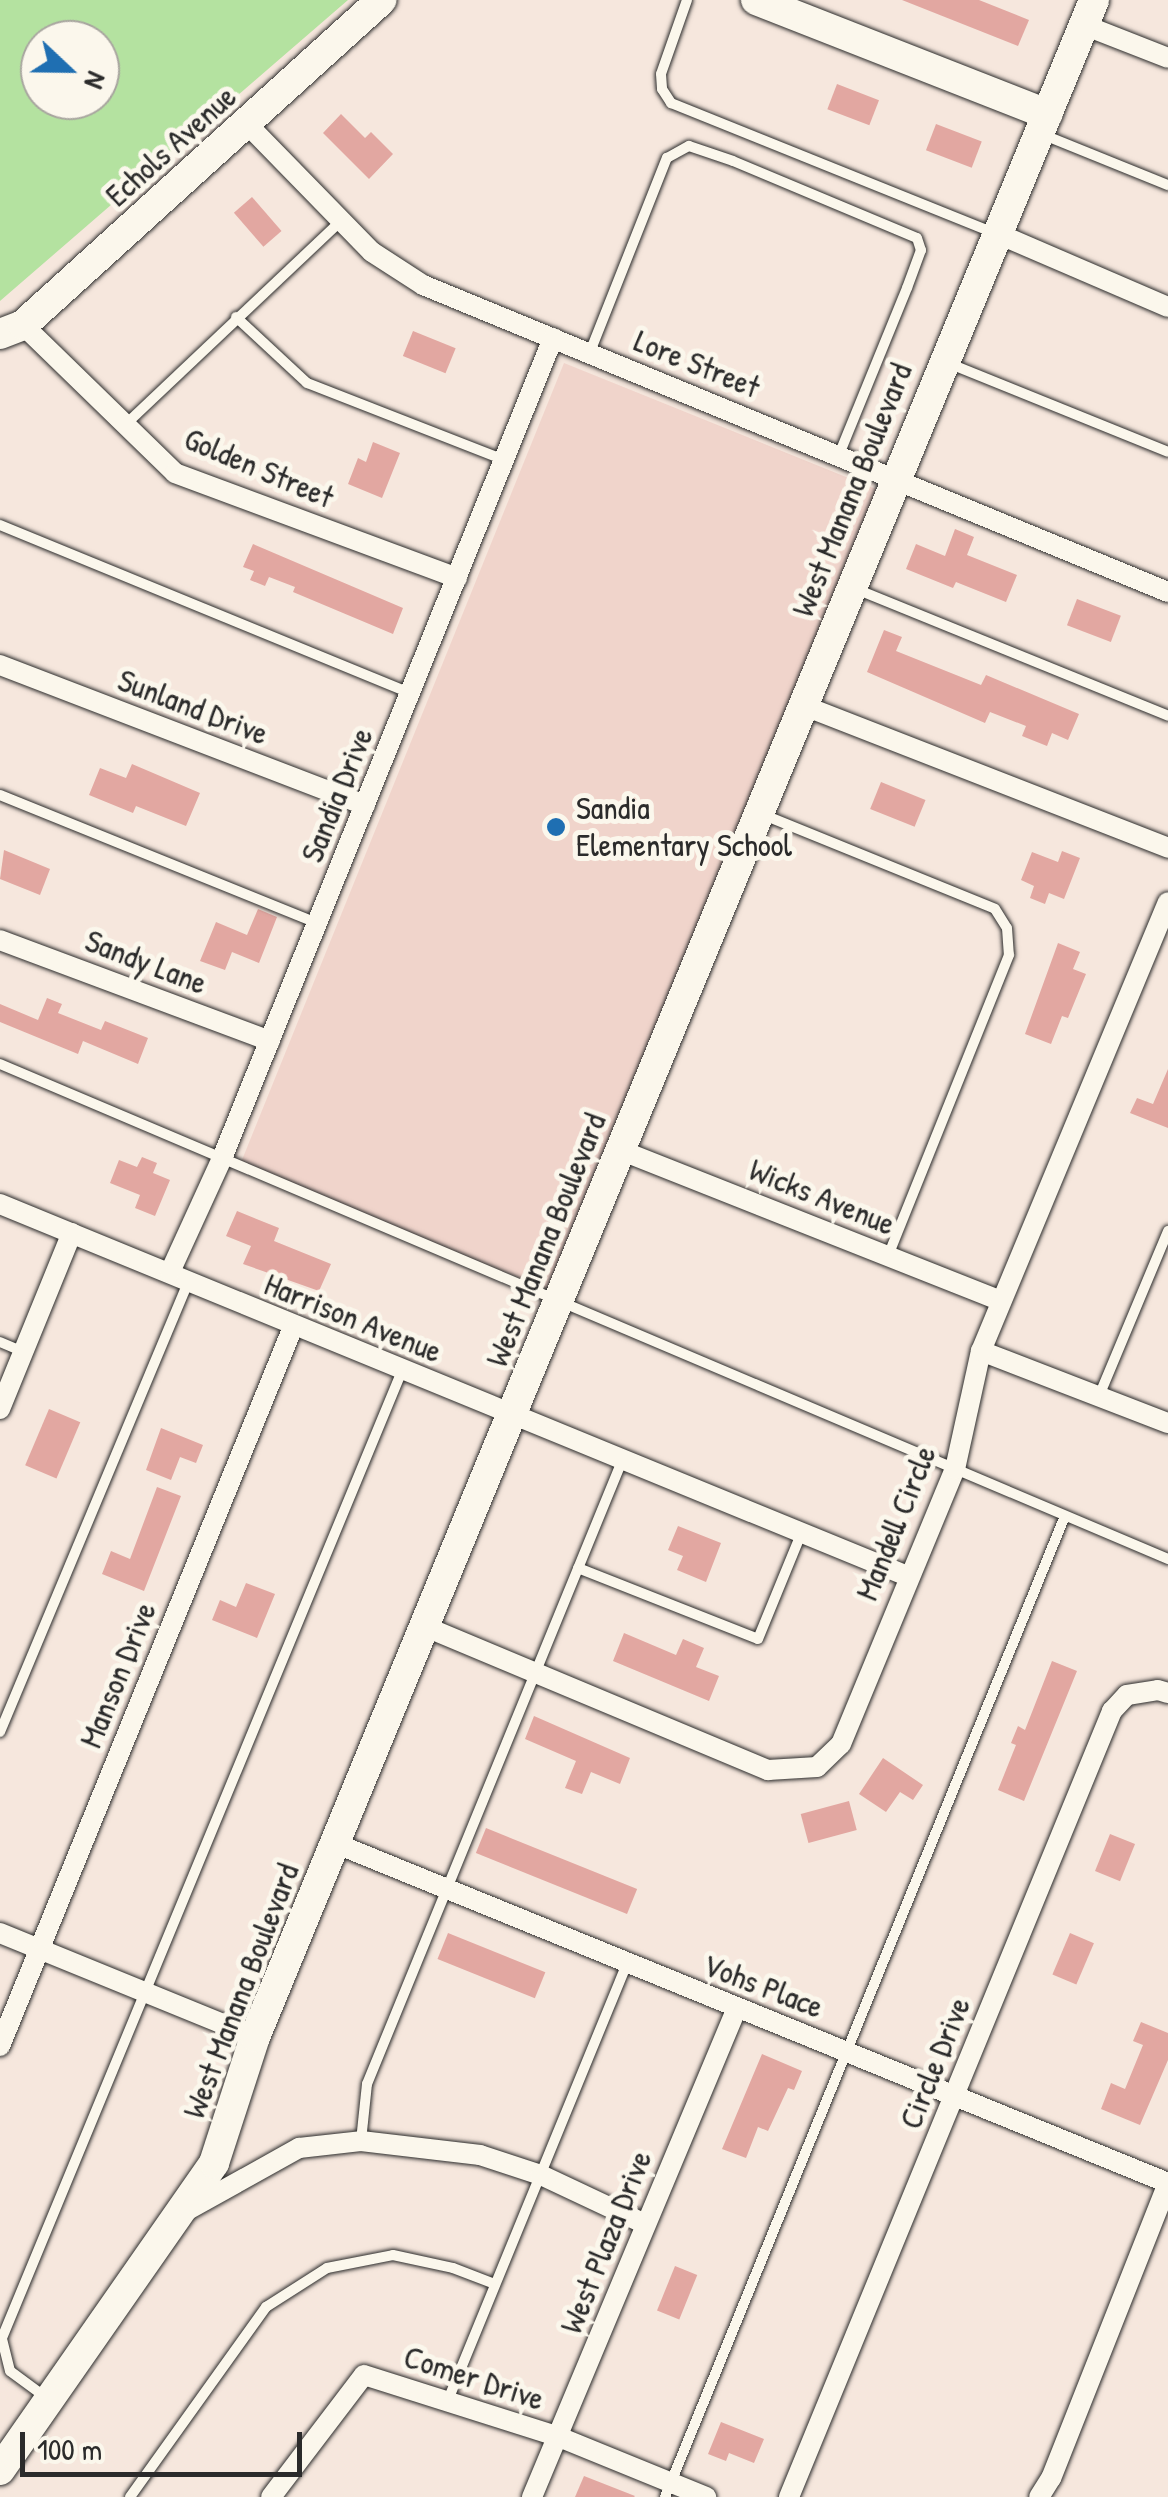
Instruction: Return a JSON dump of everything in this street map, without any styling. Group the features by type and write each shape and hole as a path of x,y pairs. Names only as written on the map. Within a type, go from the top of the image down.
{"street":[{"name":"Echols Avenue","path":"12,330 248,125 382,0"},
{"path":"756,0 1044,124"},
{"name":"West Manana Boulevard","path":"0,2470 214,2163 255,2037 942,361 1089,13"},
{"path":"1089,13 1168,58"},
{"name":"Lore Street","path":"248,125 372,252 423,285 1168,592"},
{"path":"996,233 1168,307"},
{"name":"Golden Street","path":"12,330 175,473 457,578"},
{"name":"Sandia Drive","path":"179,1277 223,1156 553,338"},
{"name":"Sunland Drive","path":"0,665 366,805"},
{"path":"802,704 1168,848"},
{"name":"Mandell Circle","path":"426,1627 768,1770 817,1768 842,1744 907,1576 955,1469 981,1351 1168,902"},
{"name":"Sandy Lane","path":"0,940 270,1041"},
{"name":"Wicks Avenue","path":"620,1150 1001,1301"},
{"name":"Harrison Avenue","path":"0,1204 907,1576"},
{"path":"0,1409 72,1234"},
{"name":"Manson Drive","path":"0,2046 293,1327"},
{"path":"981,1351 1168,1422"},
{"name":"Circle Drive","path":"789,2497 1112,1711 1127,1695 1158,1690 1168,1694"},
{"name":"Vohs Place","path":"336,1844 1168,2183"},
{"path":"0,1933 255,2037"},
{"name":"West Plaza Drive","path":"532,2497 736,2010"},
{"path":"183,2212 299,2148 361,2141 480,2156 541,2175 645,2224"},
{"path":"1039,2497 1051,2478 1168,2183"},
{"name":"Comer Drive","path":"271,2497 364,2375 559,2437 668,2490 706,2497"}],"lane":[{"path":"687,0 661,74 662,89 672,104 996,233"},
{"path":"1044,124 1168,185"},
{"path":"590,352 667,158 689,146 733,161 917,238 921,250 838,454"},
{"path":"124,426 236,317 342,222"},
{"path":"236,317 306,383 506,460"},
{"path":"942,361 1168,452"},
{"path":"0,525 410,694"},
{"path":"851,587 1168,716"},
{"path":"0,796 318,924"},
{"path":"759,813 995,909 1007,928 1009,955 1004,970 888,1256"},
{"path":"0,1064 1168,1559"},
{"path":"1099,1396 1168,1232"},
{"path":"0,1732 179,1277"},
{"path":"0,1342 24,1352"},
{"path":"49,2400 10,2370 2,2338 402,1371"},
{"path":"361,2141 367,2084 622,1461"},
{"path":"668,2490 1064,1516"},
{"path":"578,1568 758,1639 802,1534"},
{"path":"448,2400 627,1963"},
{"path":"130,2497 266,2307 326,2268 394,2255 453,2268 495,2284"}],"shaded area":[{"name":"Sandia Elementary School","path":"564,363 876,489 552,1291 240,1165"}],"green space":[{"path":"0,0 348,0 0,301"}],"building":[{"path":"902,0 979,0 1029,20 1018,46"},
{"path":"837,84 879,100 869,125 827,109"},
{"path":"341,114 365,138 371,132 393,154 369,179 323,133"},
{"path":"936,124 982,142 972,168 926,150"},
{"path":"252,197 282,231 263,247 234,213"},
{"path":"413,331 456,348 446,373 403,356"},
{"path":"373,442 400,453 382,498 348,484 358,458 366,462"},
{"path":"955,529 974,537 967,555 1017,575 1006,602 956,582 953,588 906,569 916,544 945,556"},
{"path":"253,544 403,608 393,634 293,592 295,587 269,577 265,586 250,580 254,571 243,567"},
{"path":"1077,599 1121,616 1111,642 1067,625"},
{"path":"884,630 902,637 896,651 981,685 986,675 1079,714 1068,740 1052,733 1047,746 1022,736 1026,726 990,712 985,723 867,672"},
{"path":"132,764 200,793 186,826 136,806 133,813 89,795 100,768 126,778"},
{"path":"881,782 926,800 915,827 870,809"},
{"path":"4,850 50,869 40,895 0,879"},
{"path":"1062,851 1080,858 1064,899 1049,893 1045,904 1030,898 1034,886 1021,880 1032,852 1058,862"},
{"path":"258,909 277,917 259,963 232,952 225,970 200,961 216,922 247,935"},
{"path":"1058,943 1080,952 1073,969 1086,974 1068,1018 1062,1016 1051,1044 1025,1034"},
{"path":"47,998 62,1004 58,1013 101,1030 105,1021 148,1038 138,1064 83,1041 78,1054 0,1022 0,1004 38,1020"},
{"path":"1168,1069 1168,1128 1130,1113 1137,1098 1153,1104"},
{"path":"142,1157 157,1163 153,1173 170,1180 155,1216 135,1208 140,1195 110,1183 119,1160 137,1167"},
{"path":"237,1211 279,1228 274,1241 331,1264 319,1291 243,1264 251,1246 226,1236"},
{"path":"49,1409 80,1422 56,1478 25,1465"},
{"path":"161,1428 203,1445 196,1463 180,1457 171,1480 146,1470"},
{"path":"157,1487 181,1496 144,1591 102,1574 111,1551 130,1559"},
{"path":"678,1526 721,1543 706,1582 677,1570 683,1556 668,1550"},
{"path":"246,1583 275,1594 257,1638 212,1620 220,1600 236,1607"},
{"path":"624,1633 676,1655 683,1639 704,1648 696,1667 719,1676 709,1701 613,1661"},
{"path":"1052,1661 1077,1671 1024,1801 998,1790 1016,1745 1011,1743 1018,1726 1025,1730"},
{"path":"534,1716 630,1758 620,1784 591,1772 582,1794 565,1788 576,1761 525,1739"},
{"path":"883,1758 923,1785 913,1800 900,1792 886,1812 859,1794"},
{"path":"849,1801 857,1830 808,1843 801,1814"},
{"path":"486,1828 637,1889 627,1914 476,1853"},
{"path":"1110,1834 1135,1844 1120,1881 1095,1871"},
{"path":"448,1933 545,1972 535,1998 438,1959"},
{"path":"1070,1933 1094,1943 1076,1985 1052,1974"},
{"path":"1141,2022 1168,2033 1168,2060 1140,2125 1101,2109 1111,2083 1125,2089 1143,2045 1133,2041"},
{"path":"762,2054 802,2071 794,2090 788,2088 768,2131 758,2127 746,2158 722,2149"},
{"path":"675,2266 697,2275 679,2319 657,2311"},
{"path":"721,2422 764,2439 754,2463 729,2453 726,2461 708,2454"},
{"path":"584,2476 635,2496 575,2497"}],"place":[{"name":"Sandia Elementary School","path":"556,827"}]}
